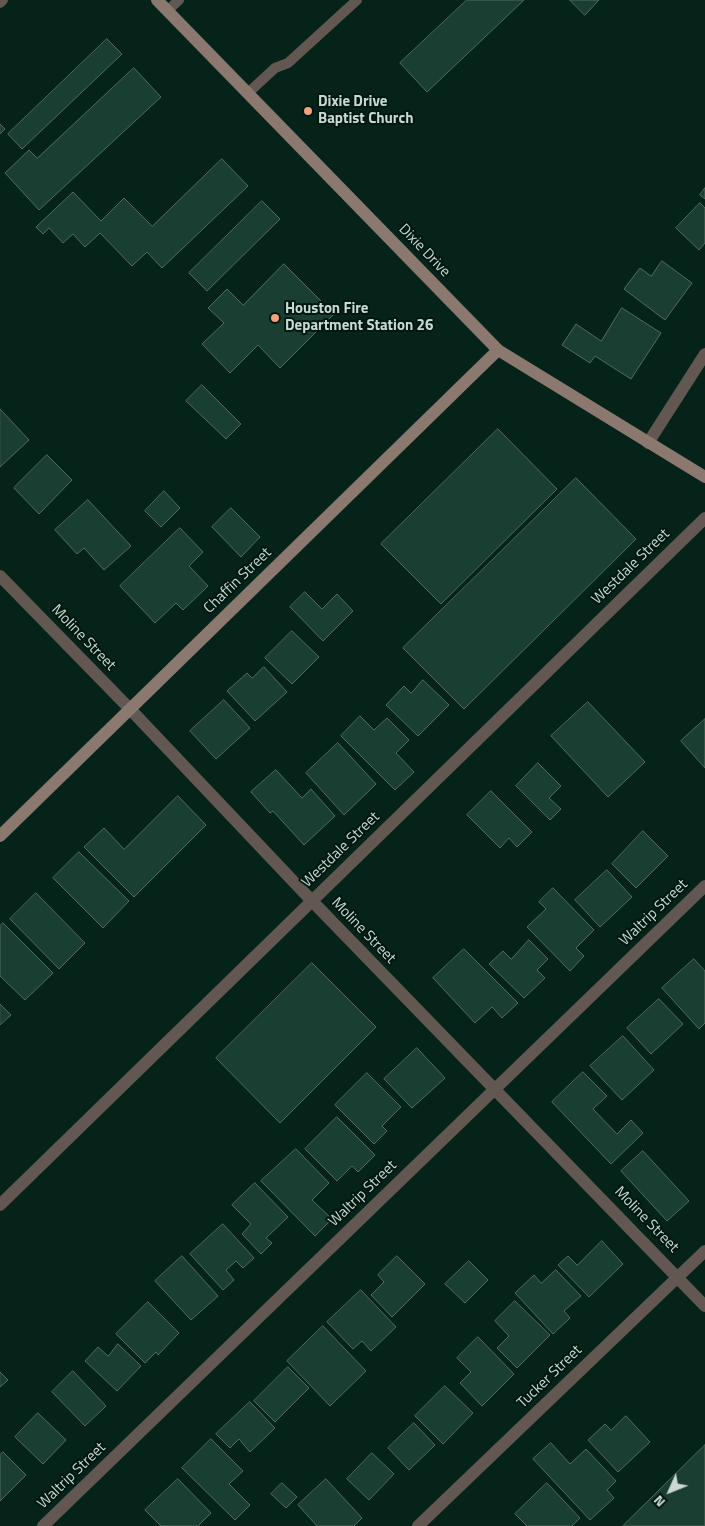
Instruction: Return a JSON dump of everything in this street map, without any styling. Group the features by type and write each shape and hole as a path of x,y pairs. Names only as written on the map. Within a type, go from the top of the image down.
{"street":[{"name":"Dixie Drive","path":"157,0 498,350 705,477"},
{"name":"Chaffin Street","path":"0,836 498,350"},
{"path":"648,443 705,354"},
{"name":"Westdale Street","path":"0,1206 705,518"},
{"name":"Moline Street","path":"0,576 705,1306"},
{"name":"Waltrip Street","path":"43,1526 705,886"},
{"name":"Tucker Street","path":"418,1526 705,1251"}],"lane":[{"path":"0,3 3,0"},
{"path":"167,11 179,0"},
{"path":"248,93 276,68 288,63 357,0"}],"building":[{"path":"467,0 524,0 427,92 400,63"},
{"path":"570,0 599,0 585,15"},
{"path":"107,39 122,54 22,149 8,134"},
{"path":"134,68 161,97 39,210 5,173 29,150 37,158"},
{"path":"0,124 5,129 0,134"},
{"path":"222,159 248,186 162,268 147,252 132,266 100,233 85,247 73,234 63,243 49,228 43,234 36,227 73,192 101,221 124,198 152,226"},
{"path":"705,188 705,199 700,195"},
{"path":"262,201 280,219 207,291 189,273"},
{"path":"700,203 705,208 705,243 699,250 676,228"},
{"path":"662,261 692,283 665,320 624,289 640,268 651,276"},
{"name":"Houston Fire Department Station 26","path":"284,264 334,314 280,368 258,345 230,373 202,344 224,323 208,308 227,289 243,305"},
{"path":"622,308 661,333 631,379 595,356 590,363 562,345 576,324 601,341"},
{"path":"202,385 241,424 226,439 186,401"},
{"path":"0,409 29,440 0,467"},
{"path":"498,429 557,489 441,604 381,544"},
{"path":"47,455 72,480 39,514 14,488"},
{"path":"576,478 636,539 464,709 403,648"},
{"path":"164,491 180,508 161,527 145,511"},
{"path":"88,500 131,546 104,570 84,548 77,554 55,530"},
{"path":"231,508 260,537 241,557 212,527"},
{"path":"180,528 203,552 189,566 208,586 183,610 176,603 155,623 120,586"},
{"path":"305,592 322,609 337,594 353,611 323,641 290,607"},
{"path":"292,631 319,657 292,684 265,658"},
{"path":"264,667 287,692 255,721 227,691 247,673 252,678"},
{"path":"423,680 449,705 418,736 386,705 404,686 411,693"},
{"path":"224,700 250,728 216,759 190,731"},
{"path":"588,702 645,762 608,797 551,736"},
{"path":"360,716 374,730 387,718 409,740 396,753 414,772 395,790 341,736"},
{"path":"705,719 705,768 681,741"},
{"path":"338,743 376,784 344,815 306,773"},
{"path":"538,763 561,786 549,798 561,809 550,820 516,786"},
{"path":"276,770 302,798 311,789 335,816 304,845 273,811 270,813 251,792"},
{"path":"491,791 532,832 517,847 509,838 500,848 467,815"},
{"path":"178,796 206,825 134,897 84,847 104,828 124,849"},
{"path":"643,831 668,856 636,888 612,864"},
{"path":"79,852 129,901 103,928 53,878"},
{"path":"607,870 632,897 600,927 575,900"},
{"path":"553,888 594,930 576,948 584,956 570,971 527,927 546,909 539,902"},
{"path":"36,893 85,943 59,969 10,919"},
{"path":"3,923 53,973 25,1000 0,976 0,926"},
{"path":"529,940 548,959 537,970 545,978 524,998 489,964 503,951 511,959"},
{"path":"464,949 518,1003 502,1018 492,1007 475,1023 433,978"},
{"path":"694,959 705,971 705,1023 699,1029 662,988"},
{"path":"312,963 376,1027 280,1123 216,1058"},
{"path":"659,999 683,1024 651,1054 627,1028"},
{"path":"0,1004 11,1015 0,1025"},
{"path":"623,1036 654,1070 622,1100 590,1066"},
{"path":"417,1048 445,1078 412,1108 384,1079"},
{"path":"583,1072 607,1096 593,1109 617,1134 631,1120 643,1133 611,1164 552,1102"},
{"path":"367,1073 401,1107 382,1126 387,1131 374,1144 335,1105"},
{"path":"337,1117 375,1155 358,1172 352,1166 337,1181 305,1149"},
{"path":"296,1149 329,1183 312,1200 332,1219 315,1236 261,1181"},
{"path":"643,1151 689,1201 667,1221 621,1171"},
{"path":"255,1183 288,1217 266,1238 272,1243 261,1254 242,1234 251,1224 232,1205"},
{"path":"223,1224 254,1258 243,1268 236,1261 226,1270 234,1280 223,1290 190,1254"},
{"path":"602,1241 623,1264 589,1297 558,1265 568,1256 577,1265"},
{"path":"182,1256 218,1296 191,1320 155,1281"},
{"path":"397,1256 425,1284 392,1317 371,1295 384,1282 378,1275"},
{"path":"469,1261 488,1280 465,1303 445,1284"},
{"path":"556,1270 581,1296 564,1311 570,1318 553,1334 515,1293 534,1275 541,1283"},
{"path":"361,1290 396,1327 371,1351 362,1341 353,1349 327,1322"},
{"path":"515,1301 550,1335 517,1368 497,1348 509,1336 495,1321"},
{"path":"148,1302 179,1333 158,1355 156,1352 145,1363 116,1334"},
{"path":"323,1326 366,1371 330,1406 287,1361"},
{"path":"478,1337 514,1374 482,1406 460,1383 471,1372 457,1358"},
{"path":"118,1344 141,1366 117,1391 85,1361 98,1347 108,1356"},
{"path":"288,1367 309,1388 275,1422 254,1401"},
{"path":"73,1371 106,1406 85,1426 52,1392"},
{"path":"0,1372 8,1380 0,1387"},
{"path":"445,1386 473,1413 443,1444 415,1416"},
{"path":"250,1402 275,1428 250,1452 239,1439 230,1448 216,1434"},
{"path":"38,1413 66,1440 43,1464 15,1437"},
{"path":"626,1416 650,1442 618,1472 588,1440 605,1424 611,1430"},
{"path":"414,1423 435,1445 409,1470 388,1448"},
{"path":"211,1439 243,1471 229,1484 250,1505 235,1520 182,1468"},
{"path":"551,1443 570,1464 586,1449 616,1481 607,1490 614,1498 590,1520 533,1459"},
{"path":"705,1445 705,1526 623,1526"},
{"path":"3,1452 26,1475 0,1501 0,1455"},
{"path":"372,1453 394,1474 369,1500 347,1479"},
{"path":"178,1479 211,1513 198,1526 161,1526 145,1510"},
{"path":"326,1479 362,1518 354,1526 317,1526 298,1505"},
{"path":"282,1483 297,1497 286,1508 271,1494"},
{"path":"547,1483 580,1518 572,1526 527,1526 515,1514"}],"place":[{"name":"Dixie Drive Baptist Church","path":"308,111"},
{"name":"Houston Fire Department Station 26","path":"275,318"}]}
